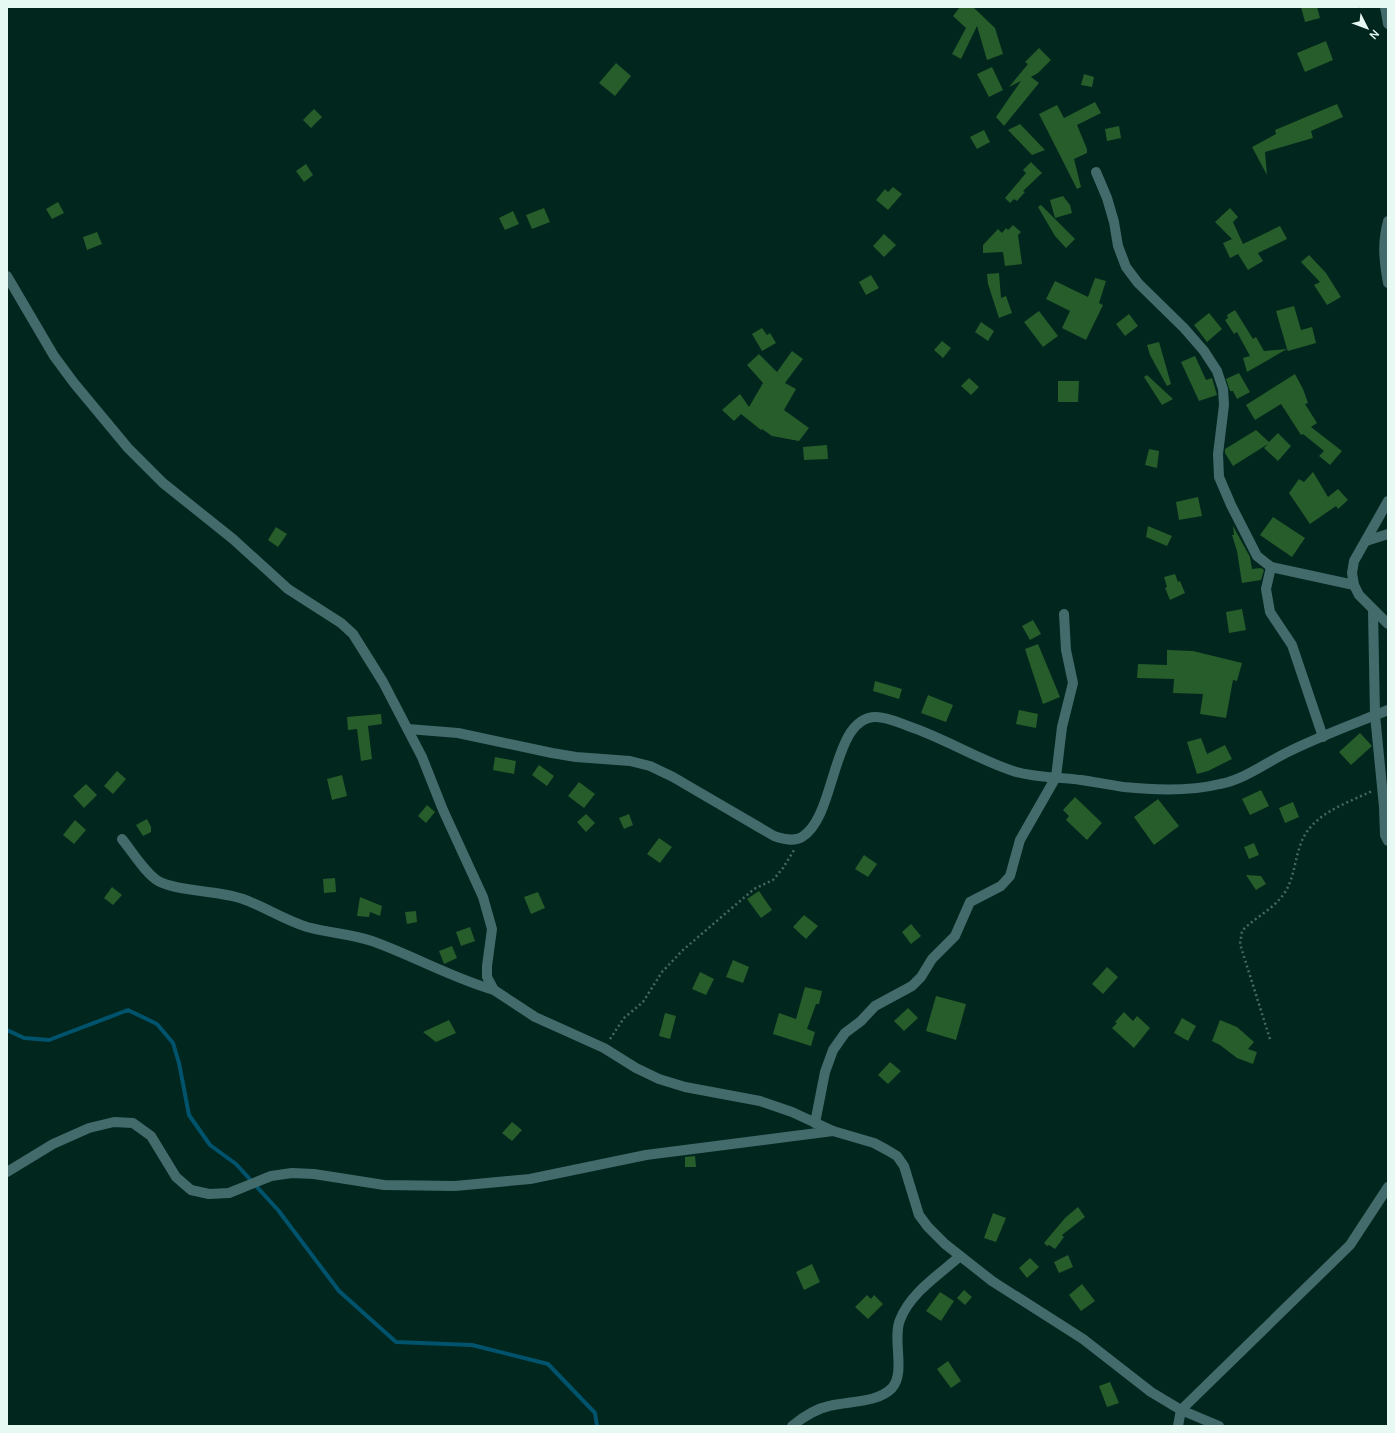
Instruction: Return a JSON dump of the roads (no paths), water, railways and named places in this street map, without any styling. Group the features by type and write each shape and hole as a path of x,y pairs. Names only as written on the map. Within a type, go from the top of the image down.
{"street":[{"path":"1385,7 1388,24"},
{"path":"1096,172 1107,198 1114,222 1118,246 1126,267 1138,283 1184,328 1204,351 1217,371 1223,389 1224,405 1218,454 1219,477 1231,505 1257,556 1271,567 1354,585"},
{"path":"1388,221 1384,236 1384,258 1388,283"},
{"path":"7,276 54,356 74,383 128,448 164,483 233,539 288,588 341,623 353,634 408,729 422,757 443,810 489,915 492,929 486,966 487,977 494,990"},
{"path":"1388,501 1354,562 1352,573 1354,585 1359,595 1373,611 1388,624"},
{"path":"1366,541 1388,534"},
{"path":"1271,567 1266,588 1270,612 1294,650 1323,737"},
{"path":"1373,611 1375,715 1385,835 1388,840"},
{"path":"815,1123 825,1072 833,1050 846,1033 861,1021 874,1006 902,992 921,977 932,959 955,936 970,902 1001,886 1007,881 1012,870 1020,840 1056,777 1062,726 1073,683 1066,650 1064,614"},
{"path":"408,729 458,733 552,753 576,757 630,761 650,766 673,777 774,836 788,840 801,837 814,826 823,810 837,761 845,743 853,731 863,721 875,717 887,718 917,729 1016,772 1142,788 1205,787 1222,784 1238,778 1292,750 1388,710"},
{"path":"122,839 159,882 172,886 225,894 244,899 306,927 349,935 373,942 468,982 494,990 535,1017 604,1048 636,1068 671,1083 760,1101 792,1112 833,1132 874,1143 897,1156 904,1166 919,1215 928,1227 960,1256 992,1281 1083,1339 1151,1392 1181,1410 1219,1426"},
{"path":"7,1172 53,1144 89,1128 114,1122 133,1123 151,1136 176,1177 191,1190 209,1194 229,1193 271,1176 292,1173 314,1174 384,1185 455,1186 530,1179 646,1154 833,1132"},
{"path":"1178,1426 1181,1410 1350,1245 1388,1187"},
{"path":"792,1426 813,1411 829,1406 879,1396 887,1393 894,1386 897,1378 898,1367 897,1335 900,1320 906,1308 914,1297 960,1256"}],"waterway":[{"path":"7,1030 24,1038 49,1040 128,1010 157,1024 173,1043 179,1063 189,1115 210,1145 236,1164 278,1210 339,1291 396,1342 472,1345 548,1364 595,1413 597,1426"}]}
